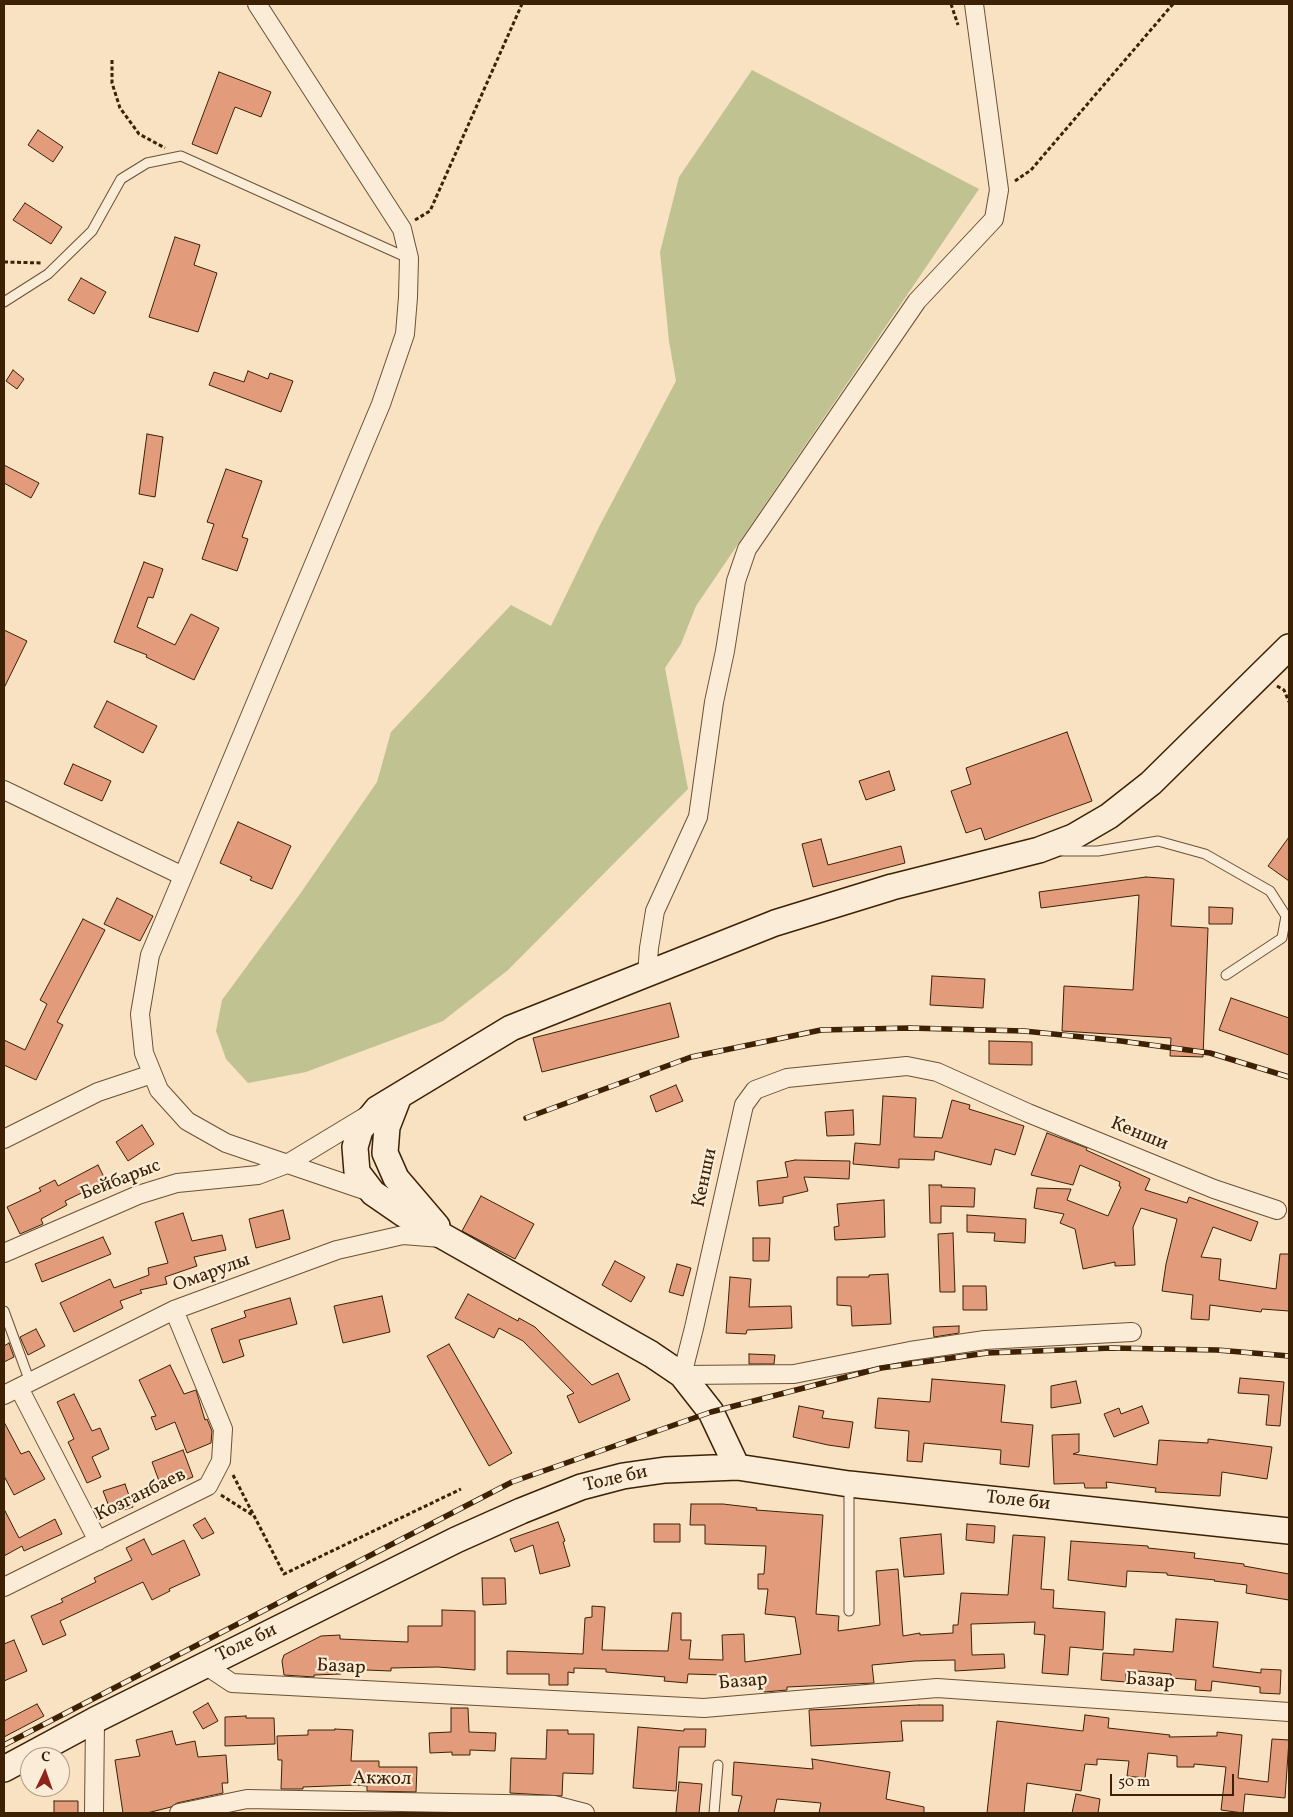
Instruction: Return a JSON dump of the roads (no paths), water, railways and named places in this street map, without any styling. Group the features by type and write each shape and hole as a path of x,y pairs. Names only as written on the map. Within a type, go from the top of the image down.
{"main road":[{"path":"737,1468 711,1412 682,1375 651,1354 402,1213 373,1193 357,1172 355,1147 360,1130 377,1109 511,1028 775,923 892,887 1039,850 1073,837 1109,816 1152,783 1289,647"},
{"path":"399,1096 386,1127 385,1153 396,1178 449,1239"},
{"name":"Толе би","path":"4,1769 95,1720 456,1540 521,1511 581,1488 623,1476 665,1470 737,1468 850,1484 1286,1533"}],"street":[{"path":"257,4 402,228 409,258 405,334 381,404 150,955 140,1014 144,1054 159,1090 187,1121 226,1143 373,1193"},
{"path":"647,974 655,911 698,818 714,702 725,651 736,581 747,549 917,300 994,219 999,190 974,4"},
{"path":"4,790 183,876"},
{"name":"Кенши","path":"682,1375 697,1318 744,1105 754,1090 787,1078 907,1066 937,1072 1028,1113 1214,1189 1277,1210"},
{"path":"4,1139 98,1092 152,1074"},
{"name":"Бейбарыс","path":"4,1253 138,1194 178,1182 258,1175 288,1164 377,1109"},
{"name":"Омарулы","path":"17,1389 174,1310 337,1250 403,1235 449,1239"},
{"name":"Козганбаев","path":"4,1587 208,1486 221,1461 223,1429 174,1310"},
{"path":"682,1375 794,1374 910,1351 985,1340 1132,1332"},
{"path":"17,1389 98,1540"},
{"name":"Базар","path":"205,1665 232,1683 704,1708 937,1688 1289,1712"},
{"path":"94,1813 95,1720"},
{"name":"Акжол","path":"179,1813 247,1799 554,1805 585,1813"}],"lane":[{"path":"4,302 48,274 92,231 121,179 147,163 181,156 409,258"},
{"path":"1039,850 1098,851 1158,841 1205,854 1270,891 1286,916 1282,938 1226,975"},
{"path":"4,1311 17,1389"},
{"path":"849,1611 850,1484"},
{"path":"714,1813 718,1766"}],"railway":[{"path":"526,1118 691,1057 821,1030 909,1028 1024,1031 1210,1053 1289,1077"},
{"path":"4,1745 512,1482 711,1412 881,1368 987,1353 1112,1348 1217,1350 1289,1356"}]}
